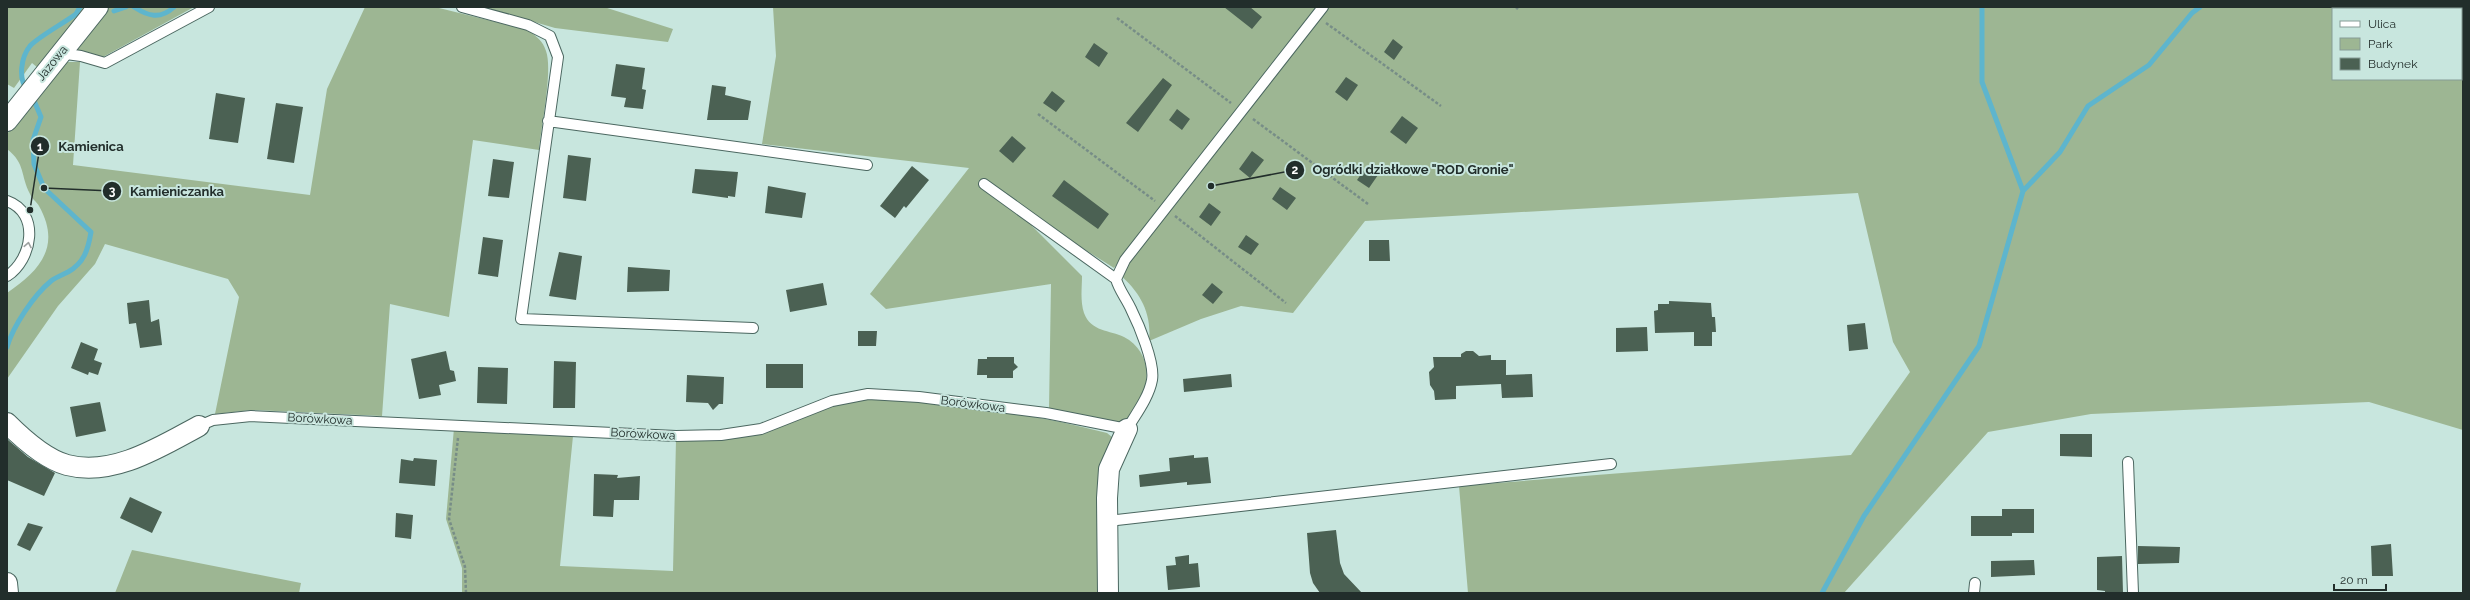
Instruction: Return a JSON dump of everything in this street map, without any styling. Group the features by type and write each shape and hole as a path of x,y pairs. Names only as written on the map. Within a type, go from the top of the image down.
{"street":[{"name":"Jazowa","path":"7,121 59,53 85,26 98,7"},
{"name":"Borówkowa","path":"7,423 53,459 80,467 103,466 150,453 199,426"},
{"path":"1108,593 1109,469 1127,429"},
{"path":"7,583 8,593"}],"lane":[{"path":"59,53 81,56 105,63 209,7"},
{"path":"462,7 528,25 550,36 558,57 521,319 753,328"},
{"path":"1116,279 1125,260 1323,7"},
{"path":"548,121 867,165"},
{"path":"984,184 1116,279 1119,288 1131,308 1152,368 1152,379 1149,390 1127,429"},
{"path":"7,200 24,214 30,230 29,245 24,260 7,276"},
{"name":"Borówkowa","path":"199,426 213,420 251,416 676,436 720,435 761,429 832,401 868,394 919,397 1046,413 1127,429"},
{"path":"2128,462 2133,593"},
{"path":"1108,521 1611,464"}],"path":[{"path":"1316,16 1441,106"},
{"path":"459,425 449,519 465,567 466,593"}],"green space":[{"path":"7,7 91,7 38,68 32,63 14,88 7,84"},
{"path":"104,7 194,7 103,57 75,50"},
{"path":"365,7 435,7 528,30 543,44 548,60 546,99 539,150 473,140 449,317 390,304 382,416 252,410 215,414 239,297 228,279 105,244 95,264 58,306 7,379 7,293 29,276 44,257 48,234 46,221 39,206 30,194 20,165 13,154 7,149 7,134 64,62 80,62 73,165 310,195 327,89"},
{"path":"483,7 604,7 673,29 668,42 555,28"},
{"path":"773,7 2463,7 2463,430 2369,402 2091,414 1988,432 1844,593 1468,593 1459,486 1851,455 1910,372 1893,342 1858,193 1365,221 1293,313 1241,306 1201,319 1149,341 1149,321 1143,304 1133,288 1119,274 1122,258 1114,268 1038,220 1032,226 1082,276 1082,304 1087,319 1091,324 1101,330 1119,335 1131,341 1137,347 1144,360 1147,376 1146,384 1141,396 1124,424 1049,409 1051,284 886,309 870,294 969,168 762,144 776,56"},
{"path":"869,399 959,406 1019,414 1107,433 1112,437 1106,458 1101,593 462,593 462,568 446,519 454,428 573,436 560,566 673,571 676,440 722,439 834,405"},
{"path":"132,550 301,583 299,593 115,593"}],"building":[{"path":"1224,7 1250,7 1262,17 1252,29"},
{"path":"1393,39 1403,47 1394,60 1384,52"},
{"path":"1094,43 1108,53 1099,67 1085,57"},
{"path":"616,64 645,68 642,89 646,90 643,109 624,107 626,98 611,96"},
{"path":"1346,77 1358,85 1347,101 1335,92"},
{"path":"1163,78 1172,85 1138,132 1126,123"},
{"path":"712,85 726,87 725,95 751,101 748,120 707,120"},
{"path":"1052,91 1065,101 1056,112 1043,103"},
{"path":"216,93 245,98 238,143 209,139"},
{"path":"276,103 303,107 294,163 267,159"},
{"path":"1177,109 1190,119 1182,130 1169,120"},
{"path":"1402,116 1418,128 1406,144 1390,132"},
{"path":"1012,136 1026,148 1013,163 999,151"},
{"path":"1252,151 1264,160 1250,178 1239,169"},
{"path":"568,155 591,158 586,201 563,198"},
{"path":"493,159 514,162 509,198 488,196"},
{"path":"912,166 929,180 906,208 904,206 895,218 880,206"},
{"path":"1366,167 1378,175 1369,188 1357,180"},
{"path":"695,169 738,172 735,197 728,196 728,198 692,193"},
{"path":"1064,180 1109,214 1098,229 1052,196"},
{"path":"768,186 806,193 802,218 765,213"},
{"path":"1280,187 1296,198 1287,210 1272,199"},
{"path":"1209,203 1221,212 1211,226 1199,217"},
{"path":"1246,235 1259,244 1251,255 1238,247"},
{"path":"483,237 503,240 498,277 478,274"},
{"path":"1369,240 1389,240 1390,261 1369,261"},
{"path":"559,252 582,256 576,300 549,296"},
{"path":"628,267 670,270 669,291 627,292"},
{"path":"823,283 827,305 790,312 786,290"},
{"path":"1212,283 1223,292 1213,304 1202,295"},
{"path":"149,300 151,322 159,319 162,345 140,348 136,323 129,324 127,303"},
{"path":"1669,301 1711,303 1712,317 1715,317 1716,332 1712,332 1712,346 1694,346 1694,332 1655,333 1654,311 1658,310 1658,304 1669,304"},
{"path":"1865,323 1868,349 1849,351 1847,325"},
{"path":"1647,327 1648,351 1616,352 1616,328"},
{"path":"858,331 877,331 876,346 858,346"},
{"path":"81,342 98,349 94,360 102,363 98,375 89,372 88,375 71,368"},
{"path":"446,351 450,370 454,371 456,381 439,385 441,395 419,399 411,359"},
{"path":"1466,351 1473,351 1479,356 1491,355 1491,360 1506,360 1506,375 1532,374 1533,397 1502,398 1501,384 1456,386 1456,399 1435,400 1434,391 1430,385 1429,372 1434,367 1433,357 1461,357 1461,354"},
{"path":"987,357 1014,357 1014,363 1018,367 1013,371 1013,378 987,378 987,375 977,375 978,359 987,359"},
{"path":"554,361 576,362 575,408 553,408"},
{"path":"766,364 803,364 803,388 766,388"},
{"path":"478,367 508,368 507,404 477,403"},
{"path":"1231,374 1232,387 1184,392 1183,379"},
{"path":"687,375 724,377 723,404 719,404 713,410 708,403 686,402"},
{"path":"100,402 106,431 76,437 70,407"},
{"path":"2060,434 2092,434 2092,457 2060,456"},
{"path":"7,439 28,457 55,473 44,496 7,480"},
{"path":"1194,455 1194,458 1208,457 1211,483 1187,485 1187,482 1140,487 1139,475 1170,471 1169,458"},
{"path":"414,458 437,460 435,486 399,483 401,459 413,461"},
{"path":"594,474 618,475 617,478 640,476 639,500 614,500 613,517 593,516"},
{"path":"130,497 162,512 152,533 120,518"},
{"path":"2002,509 2034,509 2034,533 2012,533 2012,536 1971,536 1971,516 2002,516"},
{"path":"396,513 413,515 411,539 395,537"},
{"path":"28,523 43,527 30,551 17,545"},
{"path":"1336,530 1340,563 1344,574 1362,593 1320,593 1313,583 1310,573 1307,533"},
{"path":"2391,544 2393,576 2372,576 2371,546"},
{"path":"2138,546 2180,547 2179,563 2138,564"},
{"path":"1189,555 1189,564 1198,563 1200,587 1168,590 1166,566 1176,565 1175,557"},
{"path":"2122,556 2123,593 2105,593 2105,591 2097,590 2097,557"},
{"path":"2034,560 2035,575 1991,577 1991,561"}],"waterway":[{"path":"27,89 22,80 22,68 24,56 30,46 39,38 76,14 80,7"},
{"path":"114,11 126,7"},
{"path":"134,7 144,13 154,15 164,14 174,7"},
{"path":"1982,7 1982,82 2023,191"},
{"path":"1822,593 1864,516 1979,346 2023,191 2060,152 2088,106 2149,65 2192,13 2200,7"},
{"path":"7,347 14,330 31,302 51,281 68,272 82,260 87,250 91,232 44,188 34,164 33,140 41,117 32,96"}],"place":[{"name":"Ogródki działkowe \"ROD Gronie\"","path":"1211,186"},
{"name":"Kamieniczanka","path":"44,188"},
{"name":"Kamienica","path":"30,210"}]}
